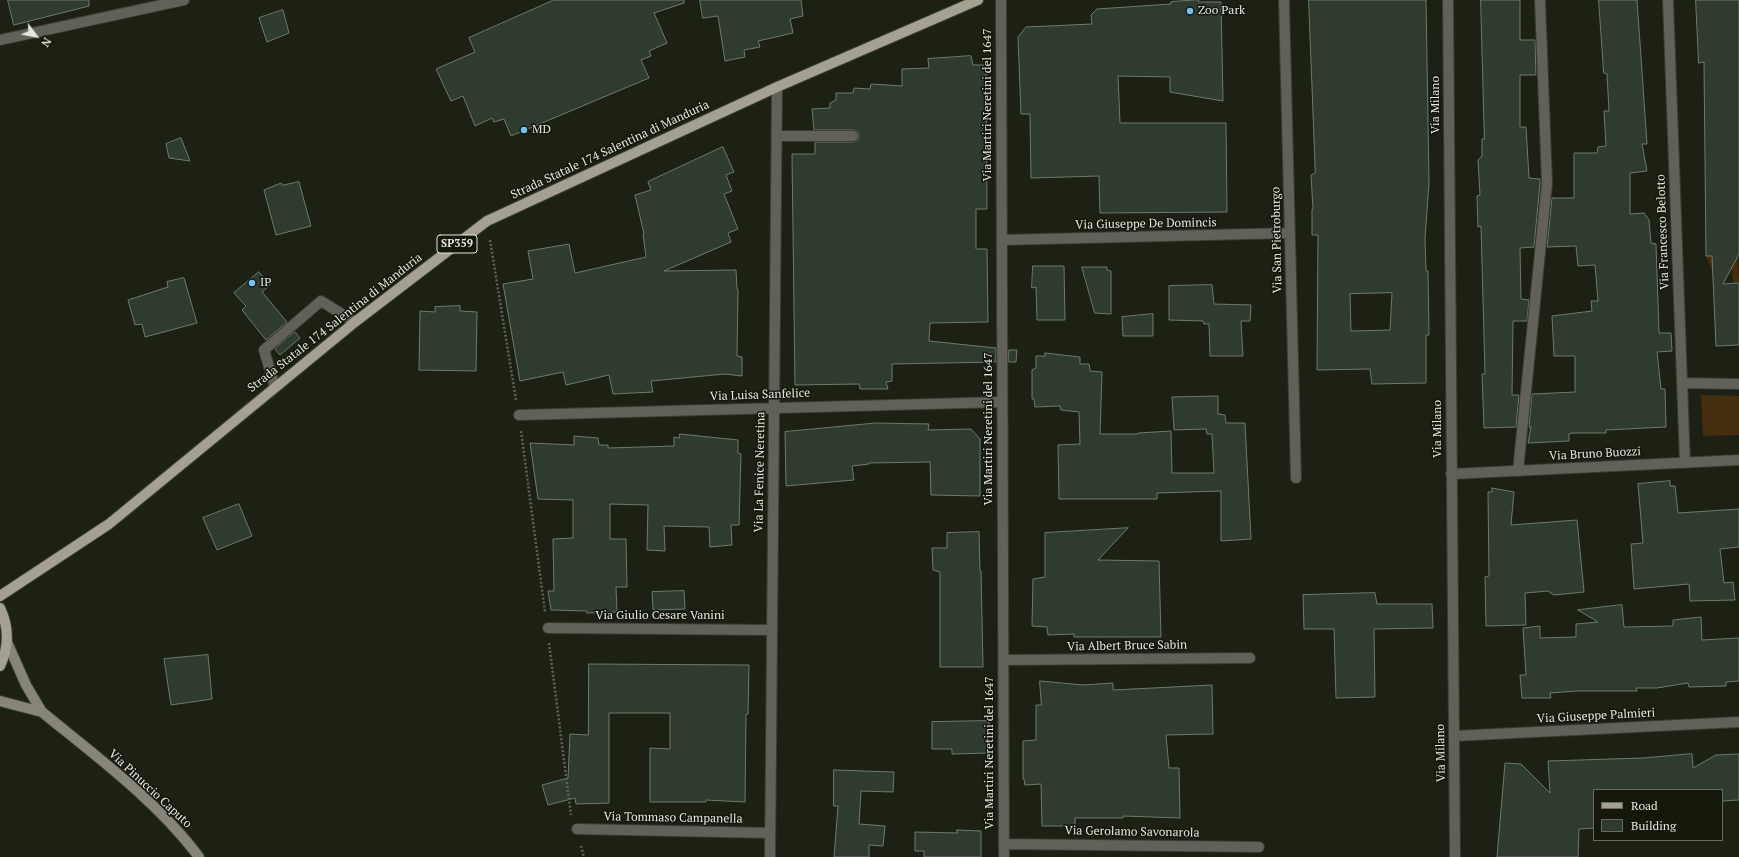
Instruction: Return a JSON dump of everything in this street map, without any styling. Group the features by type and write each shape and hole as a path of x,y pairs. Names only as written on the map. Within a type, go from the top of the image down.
{"main road":[{"name":"Strada Statale 174 Salentina di Manduria","path":"0,596 109,524 355,322 487,221 777,87 978,0"},
{"path":"0,608 5,620 7,642 0,666"}],"street":[{"path":"0,40 184,0"},
{"name":"Via Martiri Neretini del 1647","path":"1001,0 1004,857"},
{"name":"Via San Pietroburgo","path":"1284,0 1296,478"},
{"name":"Via Milano","path":"1448,0 1455,857"},
{"path":"1518,471 1547,183 1540,0"},
{"name":"Via Francesco Belotto","path":"1668,0 1685,462"},
{"name":"Via La Fenice Neretina","path":"770,857 777,87"},
{"path":"777,136 854,136"},
{"name":"Via Giuseppe De Domincis","path":"1002,240 1290,233"},
{"path":"275,387 264,350 321,301 355,322"},
{"path":"1682,383 1739,384"},
{"name":"Via Luisa Sanfelice","path":"519,415 1002,402"},
{"name":"Via Bruno Buozzi","path":"1451,474 1739,460"},
{"name":"Via Giulio Cesare Vanini","path":"548,628 772,630"},
{"path":"7,642 26,685 42,712"},
{"name":"Via Albert Bruce Sabin","path":"1003,660 1250,658"},
{"path":"0,700 42,712"},
{"name":"Via Pinuccio Caputo","path":"42,712 122,777 169,823 199,857"},
{"name":"Via Giuseppe Palmieri","path":"1454,736 1739,722"},
{"name":"Via Tommaso Campanella","path":"577,829 770,833"},
{"name":"Via Gerolamo Savonarola","path":"1004,844 1259,846"}],"path":[{"path":"487,221 519,415 548,628 571,817 577,829"}],"shaded area":[{"path":"1738,255 1739,283 1733,283 1732,270 1712,270 1706,256"},
{"path":"1701,395 1739,396 1739,435 1703,436"}],"building":[{"path":"8,0 89,0 89,6 14,25"},
{"path":"554,0 684,0 684,3 654,13 667,43 649,51 651,56 641,60 649,78 511,136 504,119 494,122 492,118 475,126 463,96 451,101 436,69 475,52 469,38"},
{"path":"700,0 801,0 803,16 790,19 793,33 758,41 760,47 744,50 745,57 725,61 718,16 703,18"},
{"path":"1199,0 1198,2 1221,2 1223,101 1170,92 1170,77 1118,76 1120,123 1226,123 1227,212 1100,213 1099,176 1031,178 1030,114 1021,114 1018,37 1026,27 1092,24 1091,15 1097,9 1171,4 1171,2"},
{"path":"1309,0 1426,0 1429,183 1425,239 1426,271 1428,271 1429,335 1426,335 1426,383 1372,384 1370,369 1317,370 1318,235 1312,235 1313,209 1311,175 1315,173","holes":["1392,293 1390,330 1351,331 1350,294"]},
{"path":"1481,0 1520,0 1520,40 1535,40 1536,75 1520,75 1520,127 1526,127 1529,178 1540,179 1540,183 1534,247 1520,248 1521,299 1529,300 1527,321 1513,321 1512,395 1519,395 1516,427 1484,428 1482,374 1485,374 1481,226 1478,227 1477,196 1480,195 1478,160 1482,156 1482,139 1484,139"},
{"path":"1599,0 1637,0 1647,144 1642,144 1647,171 1630,173 1630,214 1644,213 1649,220 1651,243 1656,244 1659,333 1671,333 1672,351 1657,352 1661,389 1665,389 1666,427 1606,430 1606,433 1572,433 1569,434 1569,441 1528,443 1531,427 1529,427 1532,394 1575,392 1575,356 1554,356 1552,316 1592,311 1591,301 1598,301 1595,265 1578,266 1576,246 1547,247 1552,198 1574,198 1574,153 1597,153 1598,147 1606,146 1604,111 1609,111 1607,74 1604,73"},
{"path":"1696,0 1739,0 1739,254 1723,284 1739,283 1739,345 1716,346 1712,256 1706,256 1704,62 1699,63"},
{"path":"283,10 289,33 267,42 259,18"},
{"path":"971,56 973,65 986,65 987,209 976,209 976,249 987,249 988,322 930,323 929,341 996,348 996,362 892,364 892,381 886,382 888,389 860,389 859,384 795,385 792,154 815,154 815,142 853,142 858,140 859,136 858,132 853,130 814,130 812,109 830,108 830,103 836,100 836,93 853,93 854,88 870,89 871,84 902,86 902,69 929,68 928,59"},
{"path":"181,138 190,161 169,158 166,144"},
{"path":"723,147 734,172 726,175 732,191 724,194 738,229 728,233 731,242 664,271 736,270 738,289 737,356 742,357 742,376 725,374 651,381 653,392 613,394 609,375 566,385 563,372 520,381 503,284 533,279 528,251 569,244 575,273 646,257 644,234 635,195 651,190 648,182"},
{"path":"299,182 311,226 276,235 264,190 281,183 282,185"},
{"path":"1033,266 1064,266 1065,320 1037,320 1036,287 1032,288"},
{"path":"1082,267 1107,267 1107,270 1111,271 1111,314 1095,313"},
{"path":"259,272 270,285 262,292 287,322 266,340 242,310 246,306 234,293"},
{"path":"184,278 197,323 145,337 142,324 135,325 128,300 168,287 167,282"},
{"path":"1212,285 1214,304 1251,305 1250,321 1241,321 1243,356 1210,356 1209,324 1204,324 1203,321 1169,320 1169,286"},
{"path":"460,306 460,311 477,312 476,371 419,370 420,311 435,312 435,307"},
{"path":"1153,314 1153,336 1123,336 1122,317"},
{"path":"295,332 300,338 280,355 275,349"},
{"path":"1009,350 1017,350 1016,362 1009,362"},
{"path":"1045,353 1080,357 1080,364 1089,364 1090,371 1102,372 1100,434 1138,434 1171,431 1172,473 1214,473 1212,434 1207,434 1206,429 1174,430 1172,397 1218,396 1218,414 1225,415 1226,423 1245,423 1251,539 1221,541 1221,491 1157,493 1157,499 1059,499 1058,445 1080,444 1079,412 1061,410 1060,406 1035,407 1034,399 1032,399 1032,370 1036,368 1036,356 1045,356"},
{"path":"876,423 929,424 928,430 971,429 980,439 980,496 931,495 930,462 869,463 852,466 854,480 786,486 785,432"},
{"path":"680,434 738,440 738,453 741,454 739,525 731,525 732,545 710,547 709,527 664,526 665,551 647,550 648,505 610,504 610,539 626,539 627,587 616,587 617,612 587,613 587,611 551,610 548,591 554,591 553,539 573,538 573,500 538,499 530,443 574,445 574,436 598,438 599,445 608,445 608,448 674,446 674,437 679,438"},
{"path":"1670,481 1670,486 1675,486 1678,513 1739,509 1739,547 1720,549 1724,583 1733,582 1735,600 1690,601 1689,584 1634,589 1631,544 1643,543 1638,484"},
{"path":"1492,488 1514,492 1511,525 1577,520 1584,592 1554,595 1548,591 1525,593 1526,625 1486,626 1485,577 1489,576 1488,492 1492,492"},
{"path":"239,504 252,536 217,550 203,518"},
{"path":"1128,528 1098,560 1159,561 1161,637 1074,637 1074,634 1048,635 1047,627 1032,626 1033,579 1045,577 1045,533"},
{"path":"979,532 983,667 940,667 940,572 933,570 932,548 947,548 947,533"},
{"path":"684,591 685,609 653,610 652,592"},
{"path":"1375,593 1377,604 1432,604 1433,628 1374,629 1375,697 1336,698 1334,629 1304,629 1303,595"},
{"path":"1622,605 1624,627 1673,626 1673,620 1701,617 1702,640 1739,638 1739,681 1726,682 1726,686 1689,687 1688,683 1657,688 1636,688 1637,691 1577,691 1550,693 1551,698 1522,698 1520,675 1526,675 1523,628 1540,626 1540,638 1576,637 1576,624 1598,622 1578,610"},
{"path":"208,655 212,699 171,705 164,659"},
{"path":"589,664 749,665 748,714 746,714 745,802 706,800 706,802 650,802 650,748 670,749 670,713 609,713 609,803 576,804 575,798 548,805 542,785 568,778 570,734 588,735"},
{"path":"1040,681 1083,685 1113,683 1113,690 1212,685 1213,734 1166,735 1169,768 1179,768 1180,818 1123,816 1123,818 1075,818 1075,826 1042,826 1041,784 1025,785 1023,779 1023,741 1036,740 1036,705 1041,705"},
{"path":"989,721 989,753 952,754 952,749 932,749 932,722"},
{"path":"1692,754 1693,768 1716,755 1739,754 1739,800 1723,801 1723,789 1593,789 1593,828 1579,829 1578,857 1497,857 1505,763 1521,764 1550,793 1548,761 1643,758"},
{"path":"834,770 894,772 893,792 861,791 859,824 885,826 883,846 869,845 869,857 834,857 838,806 834,806"},
{"path":"957,830 981,831 981,857 924,857 924,851 915,851 915,832 957,833"}],"place":[{"name":"Zoo Park","path":"1190,11"},
{"name":"MD","path":"524,130"},
{"name":"IP","path":"252,283"}]}
